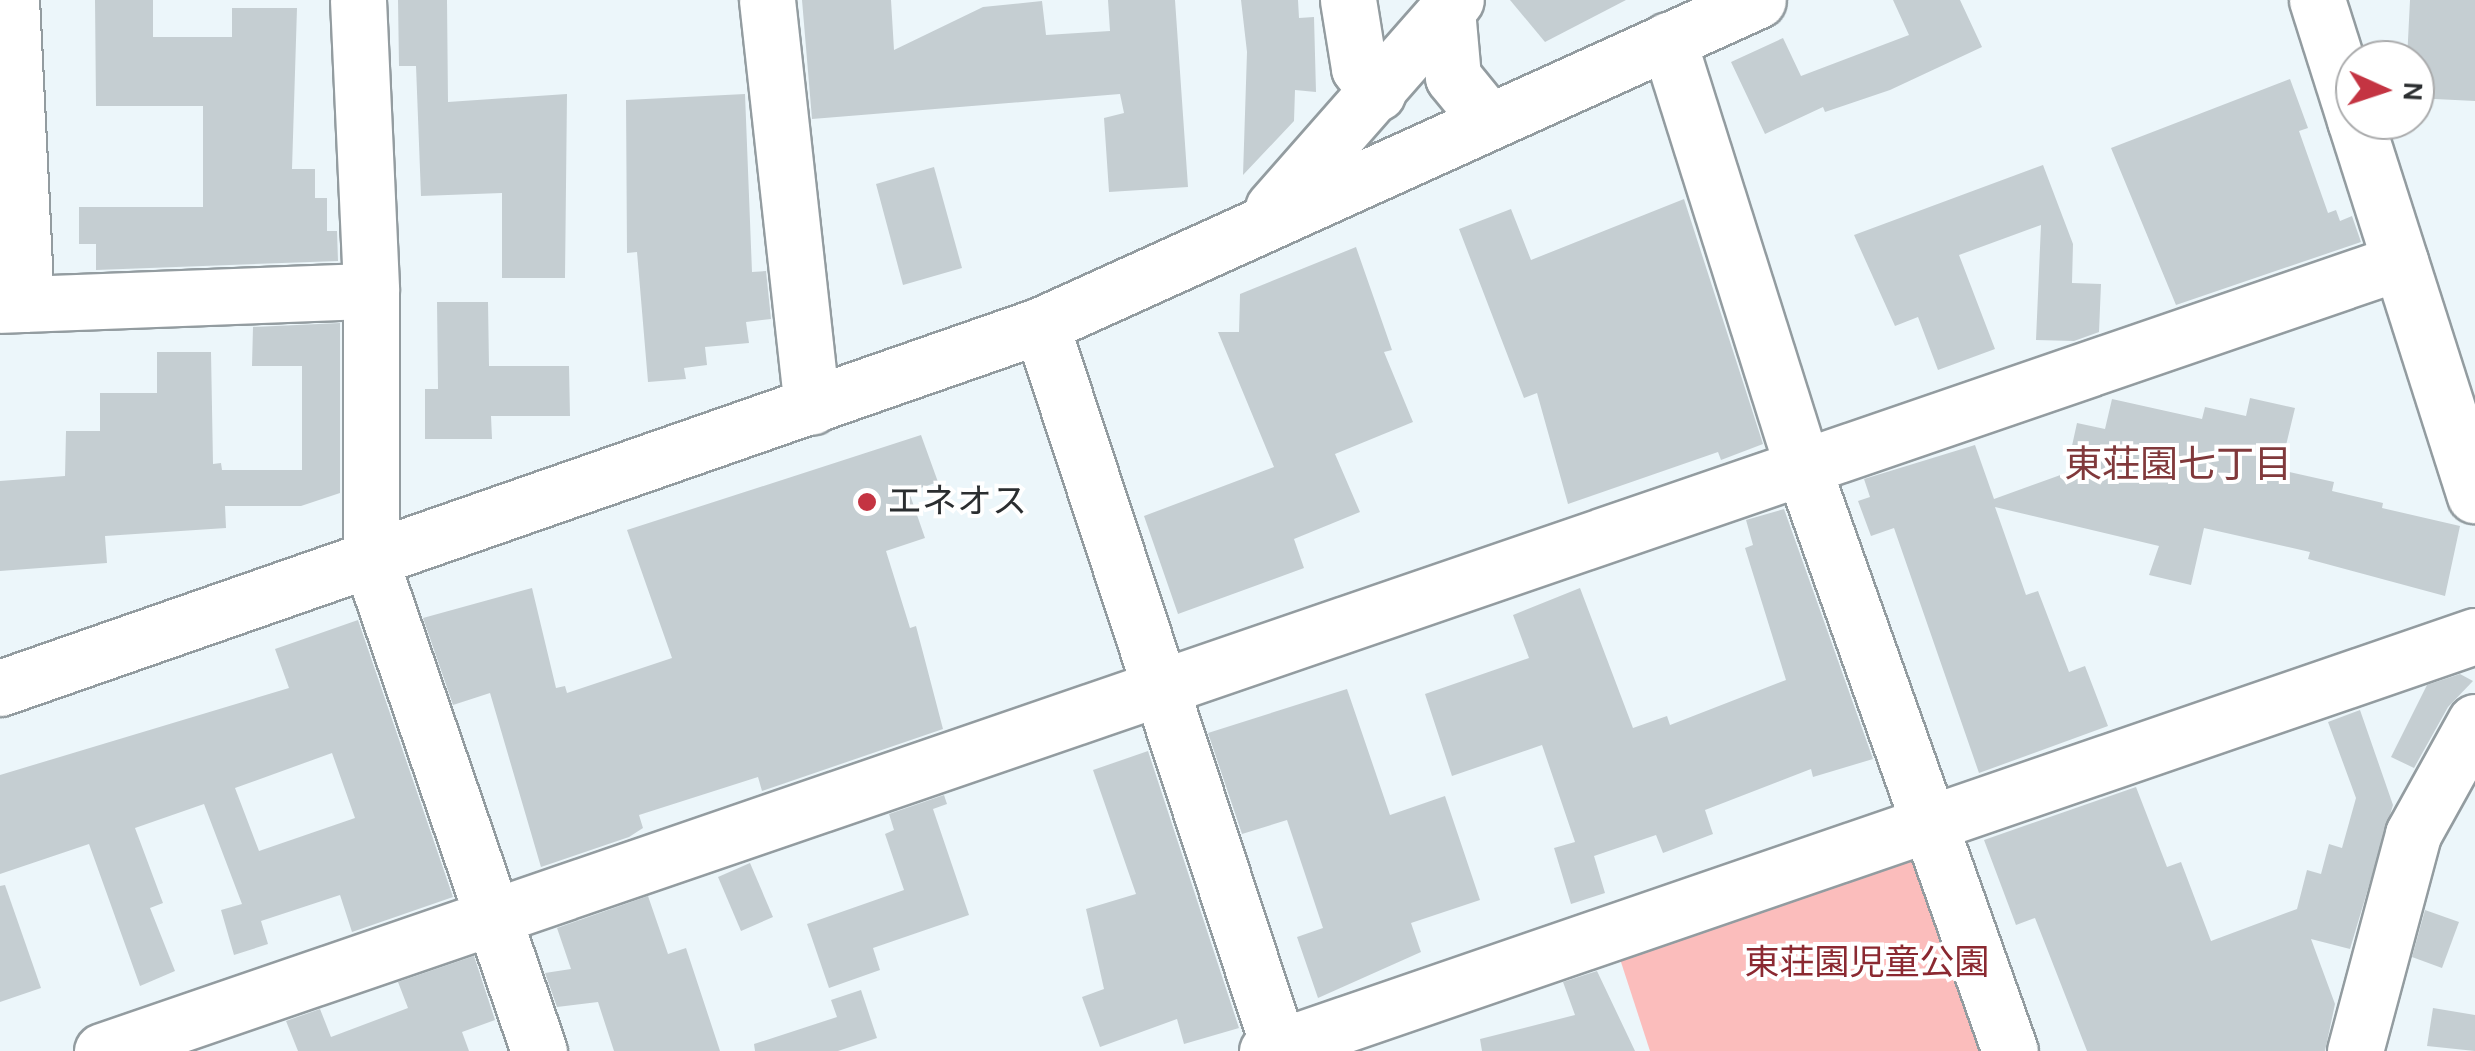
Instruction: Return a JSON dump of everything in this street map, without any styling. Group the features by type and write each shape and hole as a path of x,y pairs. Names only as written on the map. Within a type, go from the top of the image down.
{"street":[{"path":"11,0 13,304 371,291"},
{"path":"358,0 371,291 370,562 539,1051"},
{"path":"766,0 812,407"},
{"path":"1348,0 1358,68 1383,87 1404,123 1427,149"},
{"path":"0,688 1042,325 1758,0"},
{"path":"2317,0 2335,57"},
{"path":"1231,241 1289,194 1452,5"},
{"path":"1452,5 1453,78 1488,121"},
{"path":"1668,40 1804,471 2010,1051"},
{"path":"2361,140 2475,495"},
{"path":"102,1051 1804,471 2400,262"},
{"path":"1042,325 1275,1050 2475,636"},
{"path":"2355,1051 2413,834 2475,722"}],"green space":[{"name":"東荘園児童公園","path":"1920,850 1994,1051 1650,1051 1620,959"}],"building":[{"path":"95,0 153,0 153,37 232,37 232,8 297,8 292,169 315,169 315,198 327,198 327,231 337,231 338,261 96,270 96,244 79,244 79,207 203,207 203,106 96,106"},
{"path":"398,0 447,0 448,102 567,94 565,278 502,278 502,193 421,196 416,66 399,66"},
{"path":"802,0 891,0 894,50 983,7 1042,1 1046,35 1110,31 1108,0 1175,0 1188,187 1109,192 1104,118 1124,113 1120,94 812,119"},
{"path":"1241,0 1298,0 1299,18 1314,17 1316,92 1295,90 1294,121 1243,175 1247,52"},
{"path":"1510,0 1626,0 1545,42"},
{"path":"1893,0 1960,0 1982,47 1890,90 1825,112 1823,107 1765,134 1731,62 1783,38 1801,76 1909,35"},
{"path":"2410,0 2475,0 2475,101 2435,99 2435,40 2408,40"},
{"path":"2290,79 2308,128 2299,131 2328,213 2336,210 2340,221 2352,216 2361,242 2176,305 2111,148"},
{"path":"745,94 752,272 766,271 771,319 746,322 749,343 705,347 707,365 684,368 686,379 648,382 637,252 627,253 626,100"},
{"path":"2043,165 2073,244 2072,283 2101,284 2099,332 2074,341 2036,340 2041,225 1959,255 1995,349 1938,370 1918,317 1895,326 1854,235"},
{"path":"934,167 962,268 903,285 876,184"},
{"path":"1684,199 1763,444 1721,460 1718,452 1568,504 1537,393 1524,398 1459,229 1511,209 1531,260"},
{"path":"1356,247 1392,350 1384,352 1413,422 1335,454 1360,512 1294,539 1304,568 1178,614 1144,516 1274,467 1218,332 1239,332 1240,294"},
{"path":"437,302 488,302 489,366 569,366 570,416 491,416 492,439 425,439 425,389 438,389"},
{"path":"340,323 340,493 301,506 225,506 226,528 105,536 107,563 0,571 0,481 65,476 66,431 100,431 100,393 157,393 157,352 211,352 213,464 221,463 222,470 302,470 302,366 252,366 253,327"},
{"path":"2250,398 2295,408 2280,470 2334,482 2332,491 2383,503 2382,508 2460,526 2445,596 2308,559 2310,552 2204,528 2191,585 2149,575 2159,546 1995,507 2026,595 2038,591 2069,672 2085,666 2108,726 1979,773 1894,528 1871,536 1858,501 1870,497 1864,479 1975,445 1994,499 2066,473 2077,423 2105,429 2112,399 2202,419 2205,407 2246,416"},
{"path":"921,435 938,482 909,492 925,538 886,551 910,628 916,626 943,729 762,791 758,777 639,815 643,828 629,837 541,867 490,693 453,705 423,618 532,588 556,688 565,686 567,693 672,658 627,530"},
{"path":"1784,509 1873,759 1813,777 1811,769 1705,810 1713,834 1663,853 1656,835 1594,856 1605,893 1571,904 1554,848 1575,842 1542,745 1452,776 1425,694 1529,658 1513,615 1580,588 1633,728 1667,716 1670,725 1786,680 1745,548 1753,545 1746,520"},
{"path":"358,620 453,897 352,932 340,895 261,921 268,944 234,955 221,910 242,904 204,804 135,828 163,903 150,908 175,971 140,986 89,844 0,874 0,775 289,688 275,649","holes":["332,753 355,818 259,851 235,788"]},
{"path":"2460,674 2473,681 2448,707 2414,768 2391,757 2427,685"},
{"path":"1347,689 1390,815 1445,796 1480,900 1411,923 1421,952 1318,998 1297,937 1323,928 1287,820 1242,834 1208,733"},
{"path":"2360,710 2393,805 2350,949 2311,939 2335,1004 2325,1051 2087,1051 2035,918 2016,925 1984,840 2136,787 2167,867 2181,862 2211,941 2297,909 2307,870 2321,874 2329,844 2342,848 2356,798 2328,722"},
{"path":"1148,751 1239,1028 1184,1044 1177,1019 1100,1047 1082,997 1104,989 1086,909 1136,894 1093,770"},
{"path":"944,795 947,804 933,809 969,915 873,948 880,970 829,988 807,924 904,890 885,834 894,830 889,814"},
{"path":"750,863 773,917 741,931 718,877"},
{"path":"5,885 41,988 0,1002 0,886"},
{"path":"648,896 668,954 686,948 720,1051 614,1051 598,1002 557,1007 545,973 571,969 557,928"},
{"path":"2425,910 2459,922 2442,968 2412,957"},
{"path":"474,956 495,1020 462,1032 469,1051 298,1051 286,1021 320,1009 331,1037 408,1008 398,982"},
{"path":"1597,971 1635,1051 1482,1051 1480,1039 1575,1015 1563,982"},
{"path":"861,990 877,1038 838,1051 755,1051 754,1044 837,1017 831,1000"},
{"path":"2433,1008 2475,1015 2475,1051 2427,1046"}],"place":[{"name":"エネオス","path":"867,502"}],"district":[{"name":"東荘園七丁目","path":"2178,465"}]}
